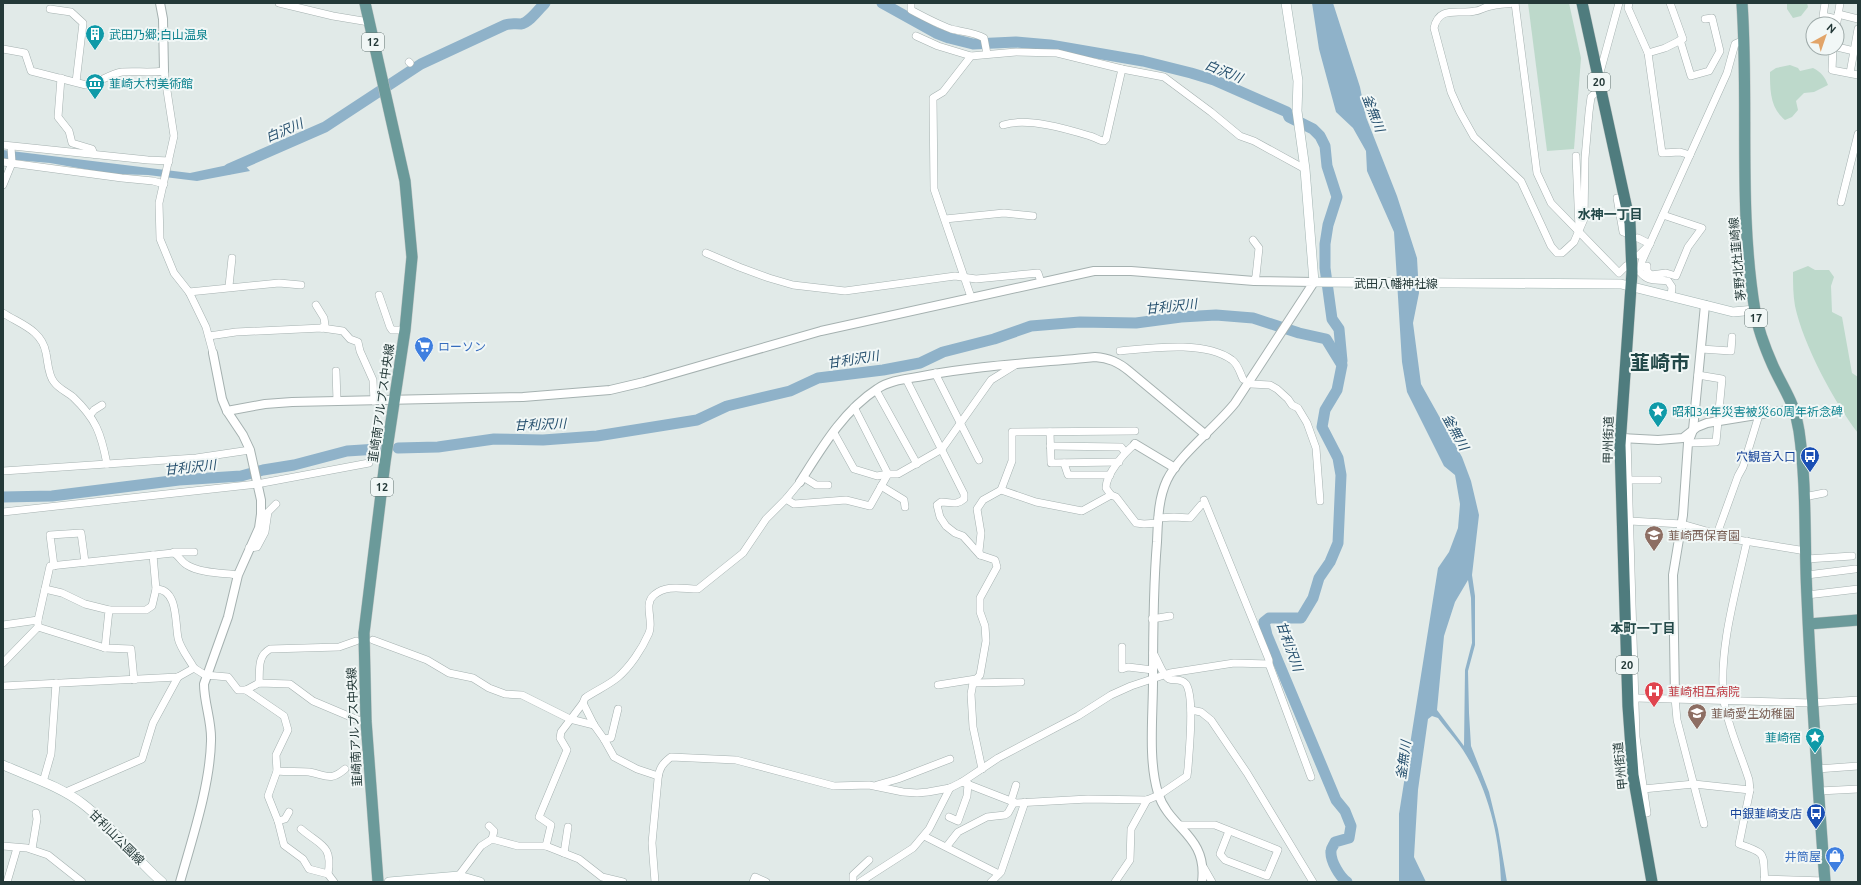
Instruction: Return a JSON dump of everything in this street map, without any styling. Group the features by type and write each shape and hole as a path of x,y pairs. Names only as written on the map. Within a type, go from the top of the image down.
{"highway":[{"name":"甲州街道","path":"1582,3 1630,222 1632,272 1625,285 1624,438 1628,706 1633,775 1652,882"}],"main road":[{"name":"韮崎南アルプス中央線","path":"365,3 381,80 405,181 410,217 412,257 405,330 385,462 364,633 366,721 378,882"},
{"path":"1286,3 1298,80 1297,111 1318,282"},
{"name":"茅野北杜韮崎線","path":"1742,3 1744,40 1745,227 1748,263 1755,310 1761,337 1773,365 1788,392 1799,431 1804,497 1812,703 1825,882"},
{"name":"武田八幡神社線","path":"1318,282 1625,285 1733,312 1755,310"},
{"path":"1808,624 1858,620"},
{"name":"甘利山公園線","path":"3,765 66,792 83,803 102,820 162,882"},
{"path":"389,882 456,879 480,882"}],"street":[{"path":"160,3 163,18 164,71 172,115 174,136 159,203 160,239 174,273 189,292 206,327 213,353 218,384 227,411 243,435 250,450 261,500 259,528 238,575 228,617 206,675 204,694 211,726 211,750 196,823 180,882"},
{"path":"279,3 333,16 369,22"},
{"path":"911,3 911,10 930,20 951,29 976,33 984,38 987,54"},
{"path":"1594,94 1590,97 1586,150 1584,219 1579,232 1574,242 1562,254 1557,253 1551,246 1521,181 1474,136 1451,92 1441,60 1434,28 1436,19 1440,15 1456,11 1476,11 1486,7 1515,3 1536,173 1551,203 1579,232 1619,273 1626,266"},
{"path":"1598,80 1619,3"},
{"path":"1628,3 1628,8 1648,53 1662,153 1680,152 1690,155"},
{"path":"1648,53 1665,48 1683,39 1670,3"},
{"path":"1823,16 1825,3"},
{"path":"1838,16 1840,3"},
{"path":"50,9 71,12 83,23 76,82"},
{"path":"1680,40 1690,76 1709,71 1720,51 1712,18 1705,19"},
{"path":"1845,19 1858,19"},
{"path":"1850,73 1858,29"},
{"path":"916,36 938,46 971,56 1016,52 1057,53 1122,69 1164,77 1240,136 1254,141 1305,169"},
{"path":"1663,215 1702,228 1688,247 1676,276 1666,273 1652,281 1645,278 1640,272 1642,261 1727,72 1735,44 1744,40"},
{"path":"3,49 25,53 31,71 90,84 108,75 123,72 151,73 164,71"},
{"path":"1845,49 1854,51"},
{"path":"1720,51 1733,50"},
{"path":"971,56 943,92 933,98 934,189 971,297"},
{"path":"1833,56 1832,70 1858,75"},
{"path":"1003,124 1010,122 1034,123 1091,136 1104,141 1106,139 1122,69"},
{"path":"61,78 58,117 69,131 72,143 92,149 94,154"},
{"path":"1841,202 1858,134"},
{"path":"3,145 11,147 169,161"},
{"path":"3,185 12,163 11,147"},
{"path":"1576,156 1579,232"},
{"path":"3,162 122,178 164,182"},
{"path":"1617,198 1623,232 1626,233"},
{"path":"945,219 1004,214 1033,216"},
{"path":"1638,238 1650,244"},
{"path":"1253,240 1259,248 1254,282"},
{"path":"1639,255 1650,244"},
{"path":"706,252 739,268 775,280 845,291 921,280 964,276 976,279 1038,272 1041,282"},
{"path":"229,286 232,258"},
{"path":"1647,266 1647,271 1651,275 1668,282 1672,287 1671,296"},
{"path":"227,411 264,404 523,396 610,390 644,382 821,331 1094,271 1110,270 1254,282 1318,282"},
{"path":"1212,882 1204,868 1199,850 1158,795 1154,762 1152,619 1158,521 1163,491 1167,479 1175,468 1235,403 1318,282"},
{"path":"189,292 229,286 279,283 301,286"},
{"path":"379,295 392,330 405,330"},
{"path":"316,305 324,318 325,325 322,328"},
{"path":"1704,824 1677,720 1675,698 1673,576 1682,524 1688,443 1693,430 1705,305"},
{"path":"3,313 26,325 46,348 53,382 72,396 90,415 102,436 108,464"},
{"path":"209,336 236,332 322,328 343,331 350,339 358,342 360,351 373,380 374,401"},
{"path":"1701,349 1732,351 1732,337"},
{"path":"1120,351 1149,348 1189,347 1213,351 1233,360 1243,379"},
{"path":"546,846 551,824 539,817 567,750 560,738 561,732 586,698 616,679 628,668 649,632 651,619 648,605 652,596 661,591 674,587 698,589 743,553 766,519 786,499 801,480 854,407 884,384 972,367 1095,357 1116,361 1206,435"},
{"path":"834,433 854,469 877,476 898,474 942,450 991,380 1017,364"},
{"path":"991,380 993,366"},
{"path":"336,371 337,401"},
{"path":"935,374 979,460"},
{"path":"1688,443 1716,442 1722,379 1698,375"},
{"path":"906,379 964,494 964,499 955,504 941,502 937,505 938,511 946,526 955,533 963,536 980,554 995,560 997,567 979,603 980,612 985,626 986,640 982,666 971,694 973,728 982,768"},
{"path":"1251,384 1270,385 1277,388 1288,398 1292,405 1298,408 1307,423 1316,448 1320,500"},
{"path":"876,390 917,464"},
{"path":"90,415 94,410 102,405"},
{"path":"854,407 888,474"},
{"path":"1647,813 1636,737 1630,521 1624,438 1658,440 1683,438 1693,430 1718,421 1793,409"},
{"path":"1717,534 1738,476 1743,467 1759,415"},
{"path":"980,554 981,533 977,509 983,500 1001,490 1012,461 1012,432 1135,430"},
{"path":"1050,432 1051,463 1119,462"},
{"path":"1175,468 1135,444 1125,452 1106,482 1106,488 1111,495 1116,497 1136,523 1144,524 1174,517 1190,518 1205,502 1269,660 1269,664 1311,777"},
{"path":"1050,446 1121,448 1125,452"},
{"path":"3,471 196,458 250,450"},
{"path":"3,512 257,484 369,463"},
{"path":"1064,463 1068,475 1110,475"},
{"path":"786,499 794,504 846,500 870,506 888,474"},
{"path":"801,480 816,485 828,485"},
{"path":"1628,480 1658,480"},
{"path":"881,486 904,500 905,507"},
{"path":"1001,490 1036,502 1082,511 1111,495"},
{"path":"1804,497 1824,493"},
{"path":"250,548 257,548 265,532 268,512 276,504"},
{"path":"1630,521 1682,524 1717,534 1720,537 1747,541 1806,555 1852,556"},
{"path":"54,566 50,535 81,533 85,562"},
{"path":"1747,541 1726,635 1724,701 1728,718 1749,780 1750,790 1739,844 1760,851 1764,857 1764,881 1825,882"},
{"path":"173,552 178,554 186,565 196,569 238,575"},
{"path":"3,663 38,624 50,566 173,552 194,552"},
{"path":"45,589 62,593 85,604 109,610 146,610 152,606 156,589 154,555"},
{"path":"1807,575 1855,569"},
{"path":"156,589 162,589 168,593 171,600 178,639 194,668 206,675 228,677 238,690 246,690 260,683 290,684 313,701 358,720 366,721"},
{"path":"1807,595 1858,589"},
{"path":"105,648 109,610"},
{"path":"1152,619 1170,616"},
{"path":"3,625 38,624 105,648 131,649 134,680"},
{"path":"373,640 427,660 449,673 473,678 489,688 505,694 522,695 570,719 594,725"},
{"path":"260,683 260,658 263,652 270,649 339,648 356,641"},
{"path":"1122,646 1122,669 1128,667 1153,670"},
{"path":"965,783 1012,802 1095,799 1147,800 1158,795 1187,776 1191,710 1186,684 1181,680 1169,679 1164,675 1158,659 1153,652"},
{"path":"654,882 652,843 658,776 659,770 665,761 672,757 678,756 736,760 834,786 873,786 917,794 950,788 965,783 982,768 998,758 1078,716 1111,695 1164,675 1234,663 1269,664"},
{"path":"3,686 178,677 194,668"},
{"path":"66,792 142,759 153,723 178,677"},
{"path":"938,685 975,681 1022,682"},
{"path":"43,782 51,754 56,683"},
{"path":"246,690 284,716 288,730 276,755 277,771 268,796 278,821 284,845 303,859 309,869 328,874 334,882"},
{"path":"1636,698 1812,703 1858,700"},
{"path":"583,703 594,725 614,757 637,769 658,776"},
{"path":"604,739 610,738 618,709"},
{"path":"1191,710 1201,712 1211,720 1247,774 1314,882"},
{"path":"873,786 898,779 950,759"},
{"path":"1817,769 1858,766"},
{"path":"277,771 292,773 310,772 322,777 338,775 345,769"},
{"path":"949,817 958,821 967,796 965,783"},
{"path":"1643,789 1694,784 1750,790"},
{"path":"946,846 958,832 987,817 1005,815 1008,813 1016,785"},
{"path":"860,882 913,848 924,836 941,808 950,788"},
{"path":"1819,791 1858,789"},
{"path":"1115,882 1130,860 1131,829 1147,800"},
{"path":"991,882 999,874 1025,802"},
{"path":"278,821 285,819 289,812"},
{"path":"32,849 37,819 36,813"},
{"path":"1180,825 1215,826 1229,831 1278,850 1267,876 1225,860 1220,854 1229,831"},
{"path":"489,826 494,831 492,839"},
{"path":"564,853 568,827"},
{"path":"301,829 323,846 329,853 328,874"},
{"path":"924,836 999,874"},
{"path":"456,879 480,846 492,839 518,846 546,846 579,859 602,877 623,882"},
{"path":"3,846 32,849 48,855 82,882"},
{"path":"7,882 17,848"},
{"path":"853,882 853,875 869,860"},
{"path":"1202,882 1204,868"},
{"path":"753,882 755,877 766,882"}],"green space":[{"path":"1528,3 1569,3 1581,58 1574,149 1547,151"},
{"path":"1787,3 1807,3 1808,7 1801,16 1793,18 1787,9"},
{"path":"1790,65 1798,68 1800,71 1813,68 1822,75 1828,85 1814,92 1804,93 1796,101 1798,110 1792,117 1785,120 1776,110 1772,98 1770,72 1776,68"},
{"path":"1808,266 1815,270 1829,270 1834,277 1831,286 1832,312 1842,317 1852,373 1858,377 1858,433 1839,405 1820,372 1799,321 1794,302 1793,272"}],"water":[{"path":"1312,3 1333,3 1360,87 1366,117 1397,196 1417,258 1419,293 1413,323 1421,384 1462,457 1471,481 1479,515 1472,575 1475,596 1475,645 1468,671 1471,746 1489,792 1498,829 1507,882 1501,882 1495,830 1486,797 1479,780 1472,765 1460,746 1438,718 1432,716 1428,719 1418,790 1414,857 1426,882 1399,882 1399,814 1438,568 1449,552 1458,528 1460,504 1455,475 1444,466 1407,392 1402,362 1394,232 1367,171 1366,151 1353,128 1336,112 1319,49","holes":["1468,580 1471,598 1472,643 1465,670 1464,746 1437,710 1444,636 1455,602"]},
{"path":"3,150 190,173 242,162 250,171 197,181 148,175 112,174 50,163 3,159"}],"waterway":[{"name":"白沢川","path":"229,169 325,127 421,64 505,25 524,23 531,18 545,3"},
{"name":"白沢川","path":"882,3 936,33 973,44 1016,42 1050,45 1143,61 1191,73 1214,80 1287,112 1289,117 1313,129 1320,136 1325,146 1327,166 1337,197 1328,225 1325,244 1325,268 1332,319 1339,329 1342,361"},
{"name":"甘利沢川","path":"398,448 438,447 494,439 543,440 597,436 697,420 727,406 790,391 818,378 883,370 920,363 943,352 994,339 1031,326 1080,322 1136,323 1181,317 1216,315 1253,318 1299,333 1326,339 1342,365 1337,390 1325,410 1322,427 1338,458 1341,475 1338,543 1330,562 1319,578 1313,598 1301,618 1269,618 1264,622 1267,635 1336,800 1345,811 1351,826 1349,838 1335,842 1331,849 1332,859 1336,868 1347,882"},
{"name":"甘利沢川","path":"3,497 52,496 179,480 241,476 263,470 294,465 347,451 378,449"}],"place":[{"name":"武田乃郷;白山温泉","path":"95,51"},
{"name":"韮崎大村美術館","path":"95,100"},
{"name":"ローソン","path":"424,363"},
{"name":"昭和34年災害被災60周年祈念碑","path":"1658,428"},
{"name":"穴観音入口","path":"1810,473"},
{"name":"韮崎西保育園","path":"1654,552"},
{"name":"韮崎相互病院","path":"1654,708"},
{"name":"韮崎愛生幼稚園","path":"1697,730"},
{"name":"韮崎宿","path":"1815,754"},
{"name":"中銀韮崎支店","path":"1816,830"},
{"name":"井筒屋","path":"1835,873"}],"district":[{"name":"水神一丁目","path":"1610,214"},
{"name":"韮崎市","path":"1660,362"},
{"name":"本町一丁目","path":"1643,628"}],"water label":[{"name":"釜無川","path":"1374,113"},
{"name":"釜無川","path":"1456,432"},
{"name":"釜無川","path":"1403,760"}]}
